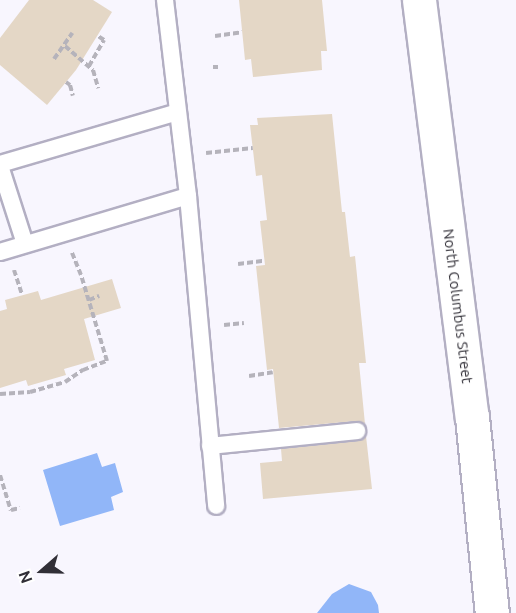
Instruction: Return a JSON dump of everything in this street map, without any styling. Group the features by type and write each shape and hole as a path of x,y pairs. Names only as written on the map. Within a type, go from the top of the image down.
{"street":[{"name":"North Columbus Street","path":"419,0 470,406 492,613"}],"lane":[{"path":"165,0 188,196 216,506"},
{"path":"26,244 0,165 178,112"},
{"path":"0,252 188,196"},
{"path":"210,446 357,431"}],"path":[{"path":"215,36 242,32"},
{"path":"54,59 72,33"},
{"path":"89,66 104,40 98,36"},
{"path":"65,46 89,66 98,88"},
{"path":"66,82 70,85 73,96"},
{"path":"183,155 253,148"},
{"path":"0,394 30,392 65,382 82,370 106,361 65,232"},
{"path":"238,264 264,261"},
{"path":"88,300 99,296"},
{"path":"249,376 273,372"},
{"path":"0,475 11,510 20,508"}],"water":[{"path":"97,453 102,467 115,463 123,492 111,497 114,510 60,526 43,470"},
{"path":"349,584 371,592 378,605 379,613 317,613 332,594"}],"building":[{"path":"29,0 93,0 112,12 76,70 47,105 0,65 0,38"},
{"path":"239,0 322,0 327,51 321,51 322,70 253,77 251,59 245,60"},
{"path":"332,114 342,212 345,212 350,257 355,256 366,363 359,363 365,424 356,421 279,428 273,369 267,370 256,266 265,265 260,221 267,220 262,175 256,176 250,125 258,125 257,118"},
{"path":"112,279 121,308 84,319 95,360 64,369 66,375 28,386 26,380 0,388 0,311 7,309 5,300 38,291 41,300"},
{"path":"366,436 372,489 263,499 260,463 282,461 281,449 358,441"}]}
